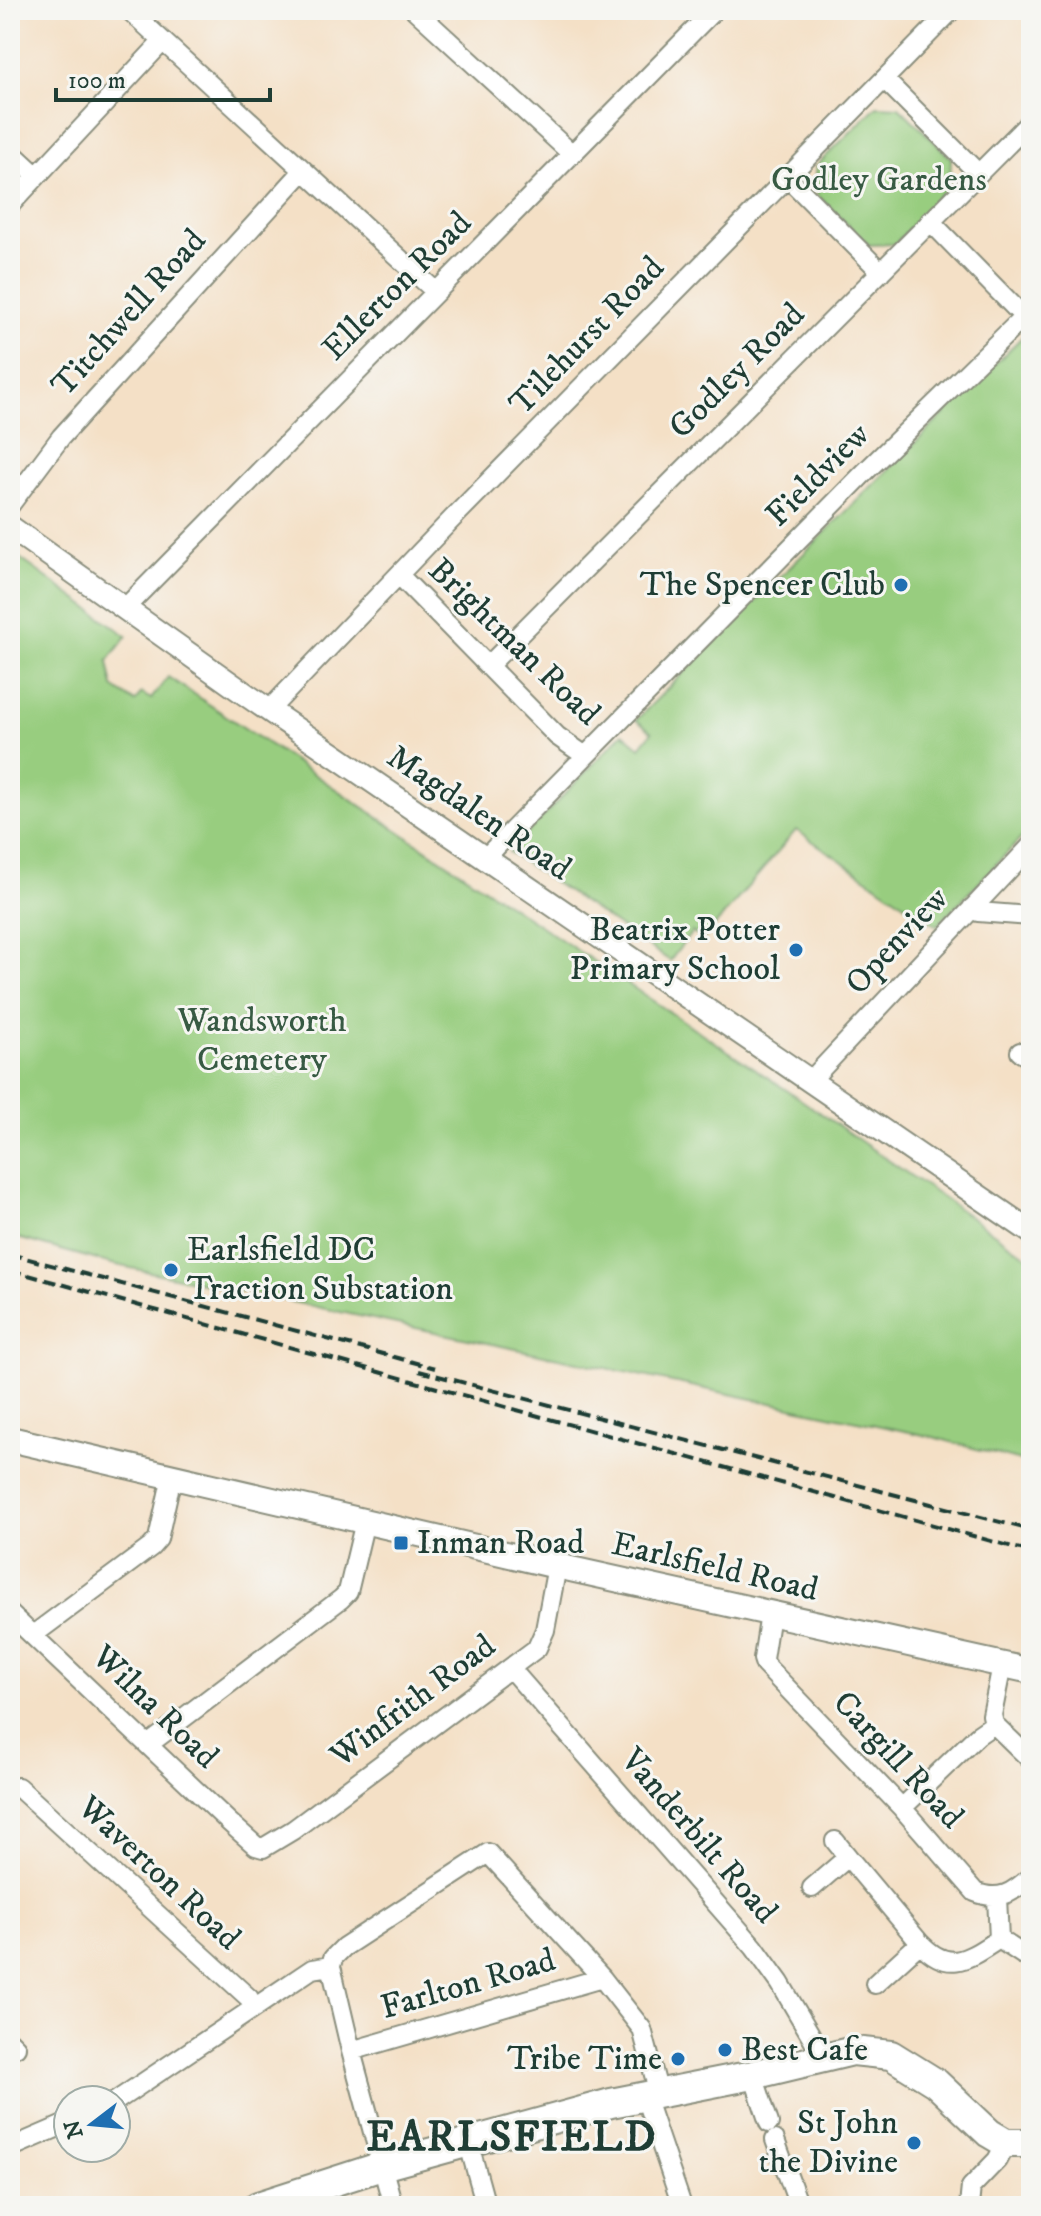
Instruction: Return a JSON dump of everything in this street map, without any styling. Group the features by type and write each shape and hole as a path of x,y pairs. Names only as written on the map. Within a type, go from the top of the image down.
{"main road":[{"name":"Earlsfield Road","path":"10,1439 557,1566 1031,1671"},
{"path":"258,2206 382,2166 611,2103 753,2075 853,2051 891,2055 936,2083 989,2133 1018,2143"}],"street":[{"path":"129,10 436,292"},
{"path":"415,10 572,154"},
{"name":"Tilehurst Road","path":"269,710 952,10"},
{"name":"Ellerton Road","path":"125,608 709,12"},
{"path":"10,205 163,41"},
{"path":"884,79 978,173"},
{"name":"Godley Road","path":"489,665 1031,121"},
{"path":"10,151 37,176"},
{"name":"Titchwell Road","path":"10,505 70,427 303,171"},
{"path":"788,178 881,272"},
{"path":"930,221 1028,314"},
{"name":"Fieldview","path":"487,859 584,755 908,429 1028,314"},
{"name":"Magdalen Road","path":"10,527 269,710 1031,1232"},
{"name":"Brightman Road","path":"399,575 557,736 584,755"},
{"name":"Openview","path":"811,1080 1031,846"},
{"path":"972,908 978,912 1031,916"},
{"path":"33,1635 158,1539 172,1476"},
{"path":"149,1744 348,1592 365,1521"},
{"name":"Winfrith Road","path":"256,1846 269,1847 537,1648 545,1630 557,1566"},
{"name":"Wilna Road","path":"10,1614 256,1846"},
{"name":"Cargill Road","path":"770,1614 763,1659 765,1665 902,1808 975,1892 997,1897"},
{"path":"1002,1665 992,1715 994,1724 1031,1760"},
{"name":"Vanderbilt Road","path":"510,1668 754,1947 780,1983 823,2056"},
{"path":"902,1808 978,1735 994,1724"},
{"name":"Waverton Road","path":"18,1787 249,1998 254,2007"},
{"path":"835,1841 930,1954 957,1961 970,1958 999,1939"},
{"path":"132,2090 312,1969 331,1966 333,1958 344,1947 488,1853 602,1978 642,2029 652,2095 682,2206"},
{"path":"812,1888 848,1857"},
{"path":"999,1939 997,1897 1015,1890 1031,1876"},
{"path":"999,1939 1031,1960"},
{"path":"875,1984 920,1943"},
{"name":"Farlton Road","path":"331,1966 393,2206"},
{"name":"Farlton Road","path":"351,2051 602,1978"},
{"path":"753,2075 799,2206"},
{"path":"10,2148 52,2130"},
{"path":"468,2141 486,2206"},
{"path":"969,2206 971,2187 1018,2143"}],"green space":[{"name":"Godley Gardens","path":"877,106 899,107 951,158 950,183 895,244 869,245 817,195 816,166"},
{"name":"The Spencer Club","path":"1031,328 1031,828 937,926 796,830 703,940 692,932 670,961 509,852 623,733 640,747 652,732 636,720"},
{"name":"Wandsworth Cemetery","path":"10,551 127,636 108,661 113,687 135,702 141,693 151,699 168,677 797,1097 1031,1259 1031,1464 933,1437 112,1264 10,1236"}],"railway":[{"path":"10,1254 435,1368"},
{"path":"10,1270 1031,1552"},
{"path":"419,1371 1031,1530"}],"place":[{"name":"The Spencer Club","path":"901,585"},
{"name":"Beatrix Potter Primary School","path":"796,950"},
{"name":"Earlsfield DC Traction Substation","path":"171,1270"},
{"name":"Inman Road","path":"401,1543"},
{"name":"Best Cafe","path":"725,2050"},
{"name":"Tribe Time","path":"678,2059"},
{"name":"St John the Divine","path":"914,2143"}],"district":[{"name":"EARLSFIELD","path":"512,2138"}]}
